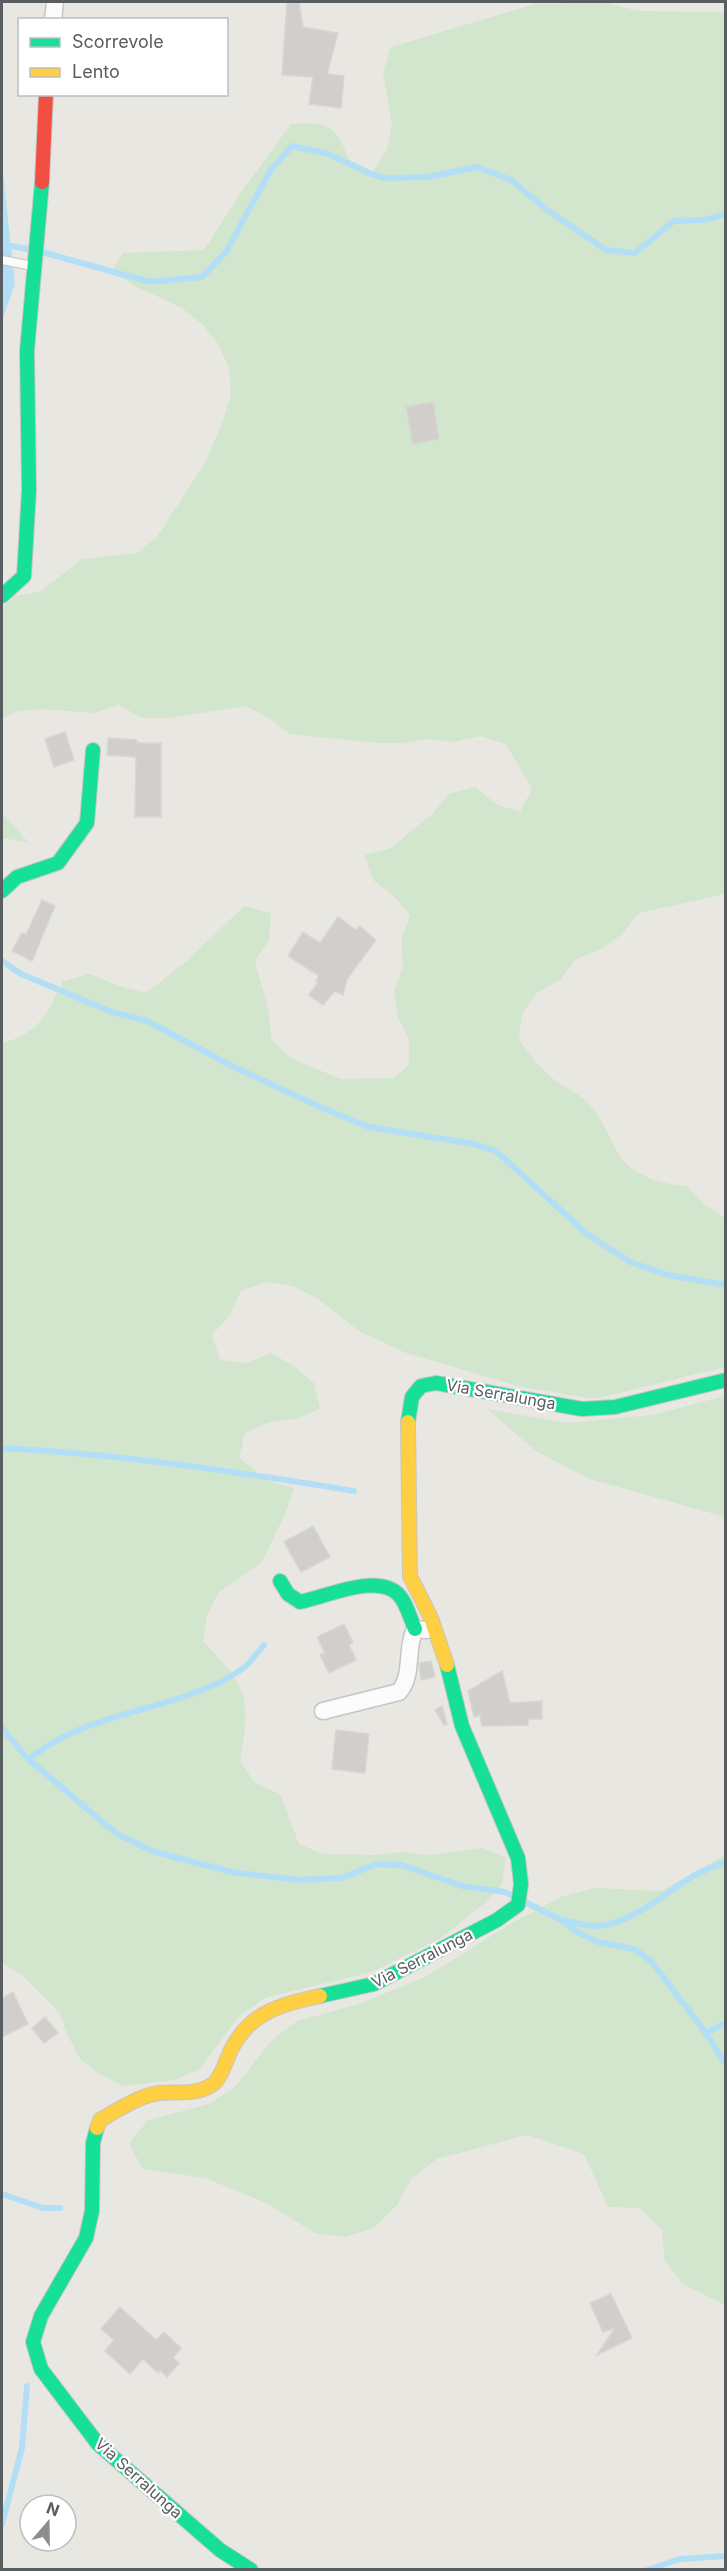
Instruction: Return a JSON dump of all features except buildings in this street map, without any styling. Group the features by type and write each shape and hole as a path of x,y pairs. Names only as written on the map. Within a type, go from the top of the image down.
{"street":[{"path":"54,18 55,2"},
{"path":"2,596 24,576 29,490 27,351 42,191 46,96"},
{"path":"2,891 18,877 58,862 87,823 93,750"},
{"name":"Via Serralunga","path":"251,2570 220,2550 98,2444 41,2369 33,2342 41,2316 86,2238 92,2211 93,2144 100,2120 129,2103 157,2093 198,2092 215,2083 236,2039 253,2019 285,2004 374,1984 497,1920 518,1905 521,1884 518,1858 462,1726 436,1632 410,1576 408,1417 412,1397 421,1386 436,1383 469,1387 582,1410 615,1407 726,1380"},
{"path":"280,1581 288,1594 300,1602 315,1600 343,1590 382,1584 398,1593 415,1629 410,1640 406,1684 399,1692 323,1711"},
{"path":"415,1629 436,1632"}],"lane":[{"path":"2,260 35,266"}],"green space":[{"path":"603,2 638,11 725,12 725,894 639,913 622,934 601,949 576,959 560,980 537,993 522,1014 519,1039 536,1062 551,1076 590,1105 616,1150 629,1166 657,1181 687,1186 705,1205 725,1218 725,1367 594,1399 522,1387 406,1353 359,1331 317,1298 293,1286 267,1282 241,1291 230,1315 212,1335 220,1360 246,1363 271,1353 294,1366 314,1383 320,1409 296,1419 269,1422 245,1433 239,1458 268,1481 294,1488 285,1514 262,1562 219,1592 207,1615 203,1641 237,1681 244,1700 245,1721 240,1761 255,1783 280,1794 299,1844 323,1854 376,1855 403,1852 429,1855 482,1848 506,1858 502,1884 485,1903 441,1938 372,1972 267,1997 239,2016 200,2069 174,2080 124,2086 101,2075 80,2059 68,2036 60,2013 24,1977 2,1962 2,1043 25,1034 41,1021 63,981 89,974 119,986 146,993 187,961 244,906 271,913 269,940 255,961 269,1012 271,1039 290,1058 341,1079 393,1078 409,1065 409,1040 398,1017 394,991 403,967 401,941 410,916 394,896 373,880 365,855 391,848 432,814 449,794 475,787 496,804 520,812 532,789 506,744 480,736 454,742 428,739 402,743 377,743 290,734 269,718 246,706 169,718 142,718 119,705 94,713 40,709 15,712 2,719 2,608 15,596 41,591 82,559 137,553 157,537 205,463 223,420 231,395 229,368 219,345 203,325 182,308 135,286 112,270 123,253 204,250 242,191 291,124 314,123 329,128 340,139 349,160 373,171 387,149 392,124 383,73 391,47 535,4"},
{"path":"2,813 28,842 2,838"},
{"path":"725,1396 725,1517 590,1479 536,1451 487,1409 567,1423 652,1415"},
{"path":"725,1855 725,2305 683,2284 665,2261 662,2230 640,2208 608,2207 584,2154 527,2135 437,2159 412,2178 397,2205 374,2228 344,2237 315,2233 264,2202 205,2178 143,2169 129,2144 148,2120 209,2104 235,2087 272,2040 297,2021 359,2004 427,1976 512,1923 563,1896 594,1888 661,1891"}],"water":[{"path":"2,163 15,284 2,321"}],"waterway":[{"path":"42,252 150,282 202,277 226,252 270,171 292,146 328,154 371,174 386,178 428,177 477,167 511,180 547,210 606,250 635,253 674,221 704,220 726,214"},
{"path":"2,244 32,250"},
{"path":"2,961 21,974 112,1012 147,1021 232,1066 369,1127 474,1144 496,1151 587,1234 630,1262 668,1275 726,1285"},
{"path":"2,1448 134,1459 354,1491"},
{"path":"28,1759 49,1745 83,1728 185,1696 218,1683 246,1666 264,1645"},
{"path":"2,1728 28,1759 117,1834 155,1852 232,1872 298,1880 342,1878 376,1864 401,1865 462,1886 505,1892 513,1896"},
{"path":"563,1920 594,1926 618,1922 641,1911 695,1875 726,1862"},
{"path":"525,1902 598,1942 634,1949 651,1961 706,2033 726,2065"},
{"path":"706,2033 726,2023"},
{"path":"2,2194 43,2208 60,2208"},
{"path":"2,2524 22,2448 27,2386"},
{"path":"647,2570 680,2559 726,2556"}],"traffic: fast":[{"path":"2,596 24,576 29,490 27,351 42,182"},
{"path":"2,891 17,877 58,863 87,823 93,750"},
{"path":"408,1422 412,1397 421,1386 436,1383 582,1409 615,1407 726,1380"},
{"path":"280,1581 288,1594 300,1602 351,1588 365,1586 390,1588 402,1599 415,1629"},
{"path":"320,1996 374,1984 497,1920 518,1905 521,1884 518,1858 462,1726 447,1665"},
{"path":"97,2128 93,2143 92,2211 86,2238 41,2316 33,2342 41,2369 98,2444 220,2550 251,2570"}],"traffic: slow":[{"path":"408,1422 410,1576 431,1618 447,1665"},
{"path":"97,2128 100,2120 143,2097 159,2093 193,2092 207,2088 221,2074 238,2038 256,2019 279,2007 320,1996"}],"traffic: jam":[{"path":"42,182 46,96"}]}
